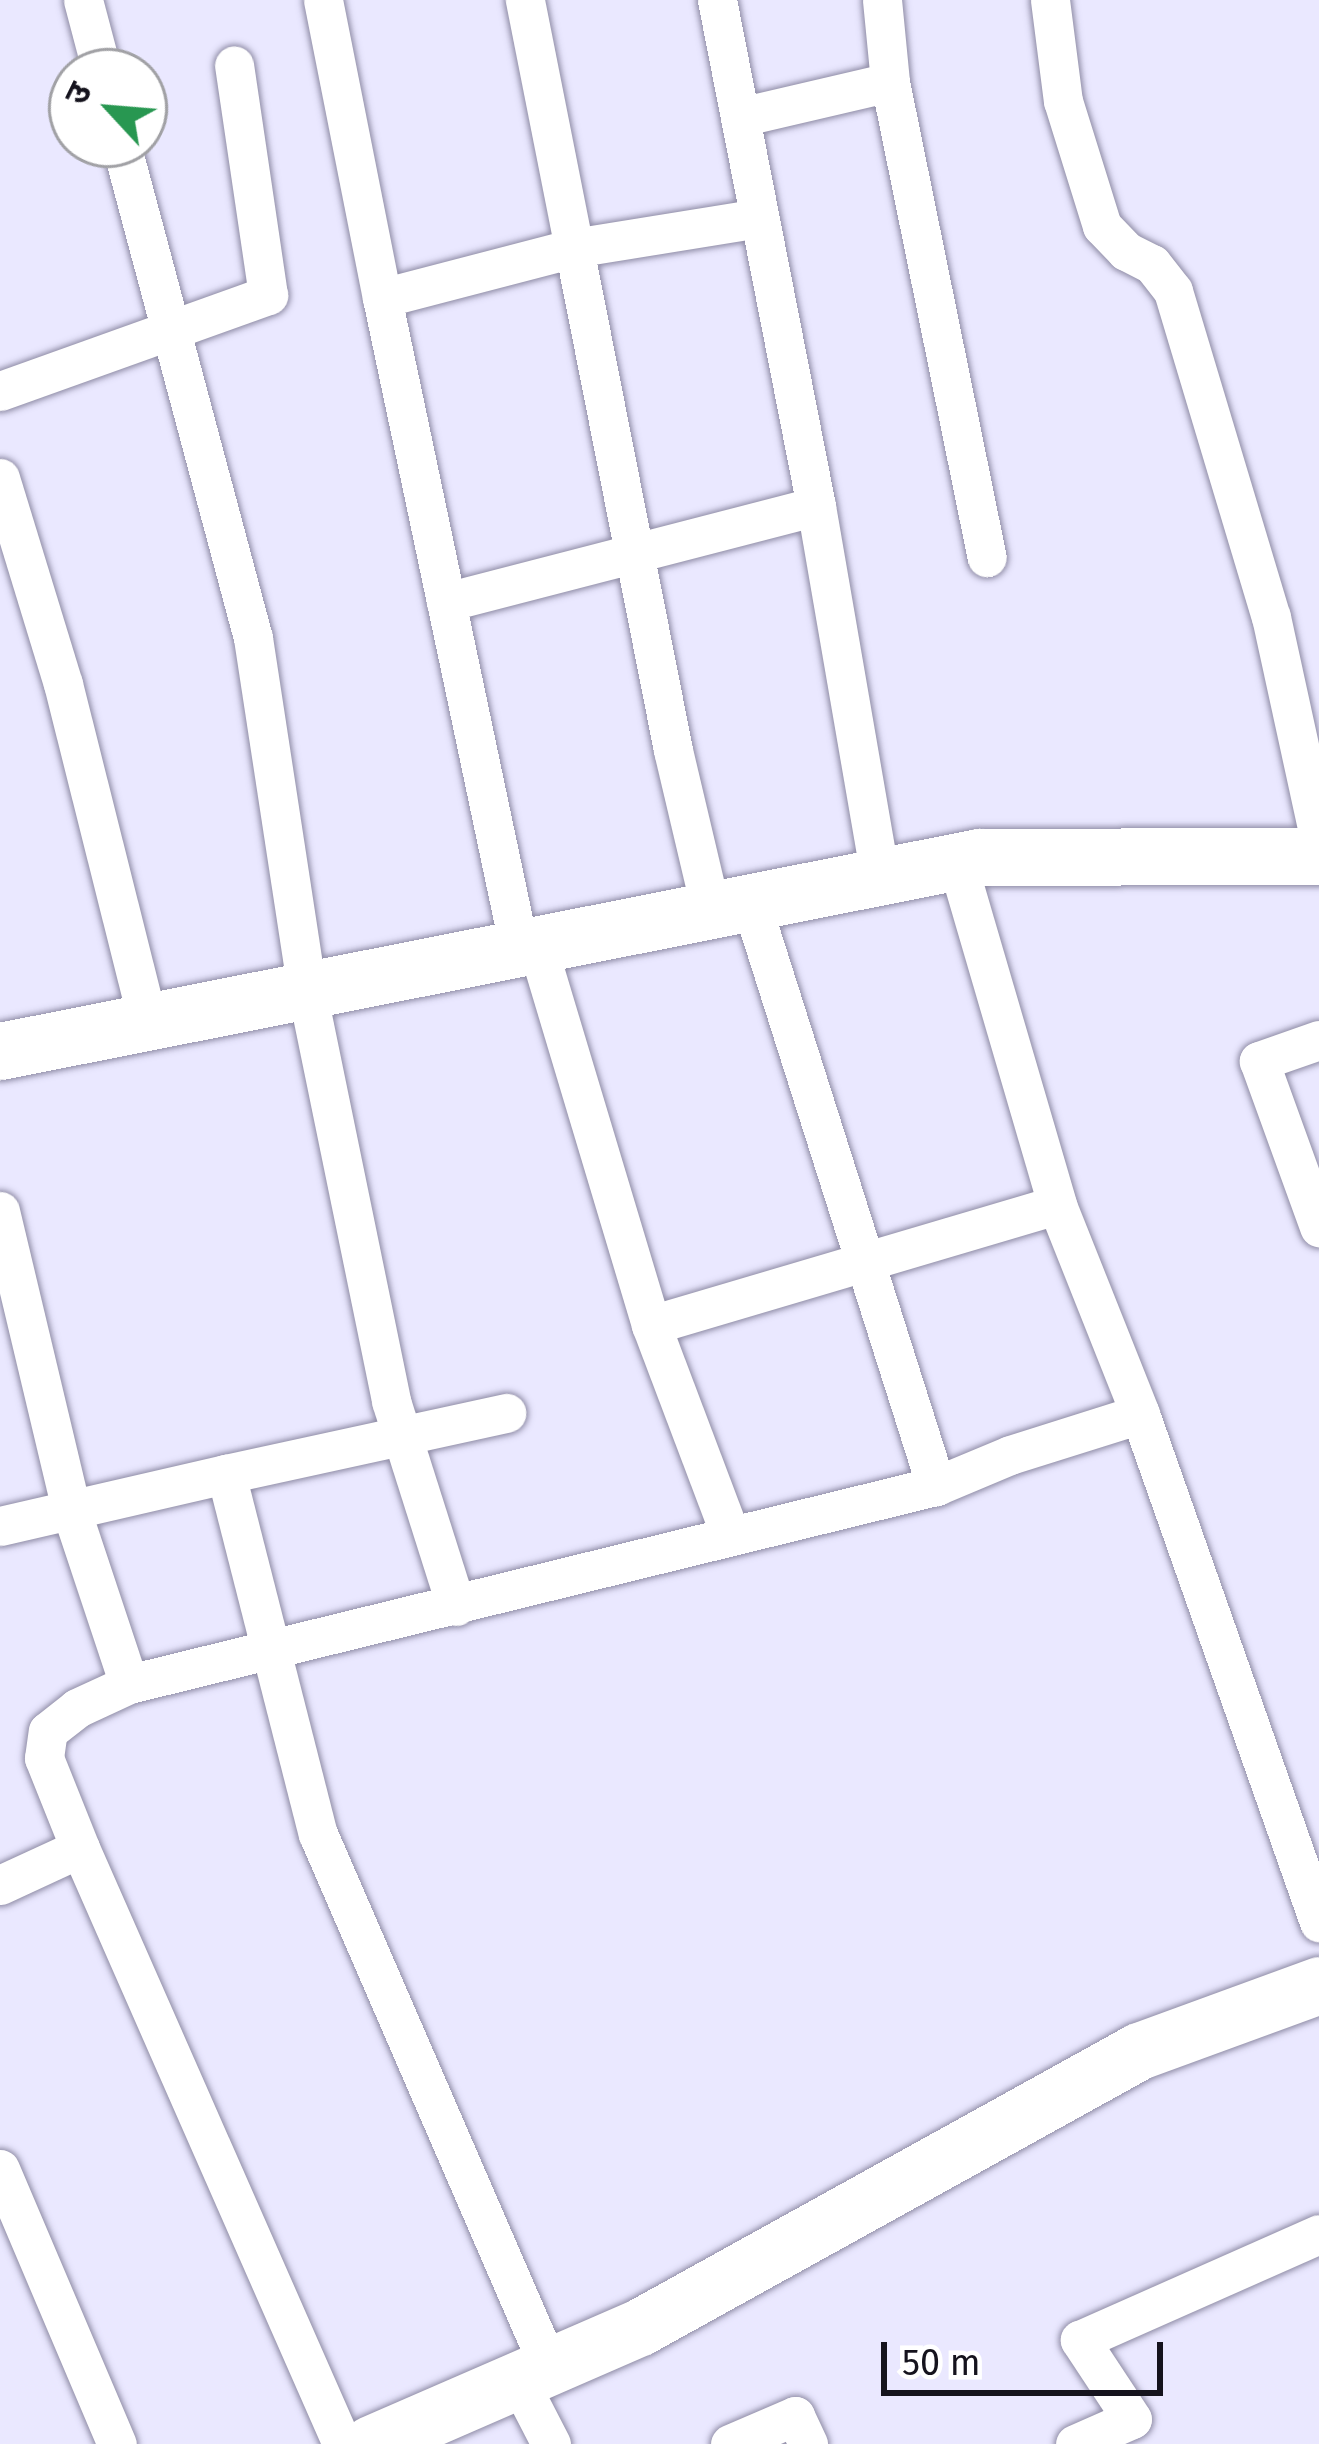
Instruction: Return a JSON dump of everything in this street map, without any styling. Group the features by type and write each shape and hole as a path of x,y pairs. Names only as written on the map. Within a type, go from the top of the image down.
{"street":[{"path":"83,0 96,48"},
{"path":"322,0 446,602 528,947 651,1325 730,1534"},
{"path":"525,0 634,554 731,907 863,1262 936,1486"},
{"path":"717,0 816,506 880,877"},
{"path":"882,0 890,82 988,557"},
{"path":"1050,0 1064,100 1102,226 1126,251 1152,264 1173,291 1271,617 1319,838"},
{"path":"0,391 268,295 234,66"},
{"path":"740,117 890,82"},
{"path":"127,168 253,638 307,991 399,1436 456,1606"},
{"path":"382,298 574,248 760,218"},
{"path":"0,478 63,684 148,1022"},
{"path":"446,602 816,506"},
{"path":"0,1051 957,862 1319,856"},
{"path":"957,862 1057,1205 1140,1414 1319,1922"},
{"path":"1319,1040 1259,1061 1319,1227"},
{"path":"651,1325 1057,1205"},
{"path":"0,1210 71,1510 129,1684"},
{"path":"0,1526 506,1413"},
{"path":"342,2444 80,1848 44,1758 48,1731 77,1708 129,1684 271,1653 730,1534 936,1486 1010,1455 1140,1414"},
{"path":"226,1474 318,1834 534,2374 551,2444"},
{"path":"0,1885 80,1848"},
{"path":"371,2444 640,2327 1139,2051 1319,1985"},
{"path":"0,2168 117,2444"},
{"path":"1075,2444 1140,2432 1080,2340 1319,2234"},
{"path":"730,2444 795,2416 808,2444"}]}
